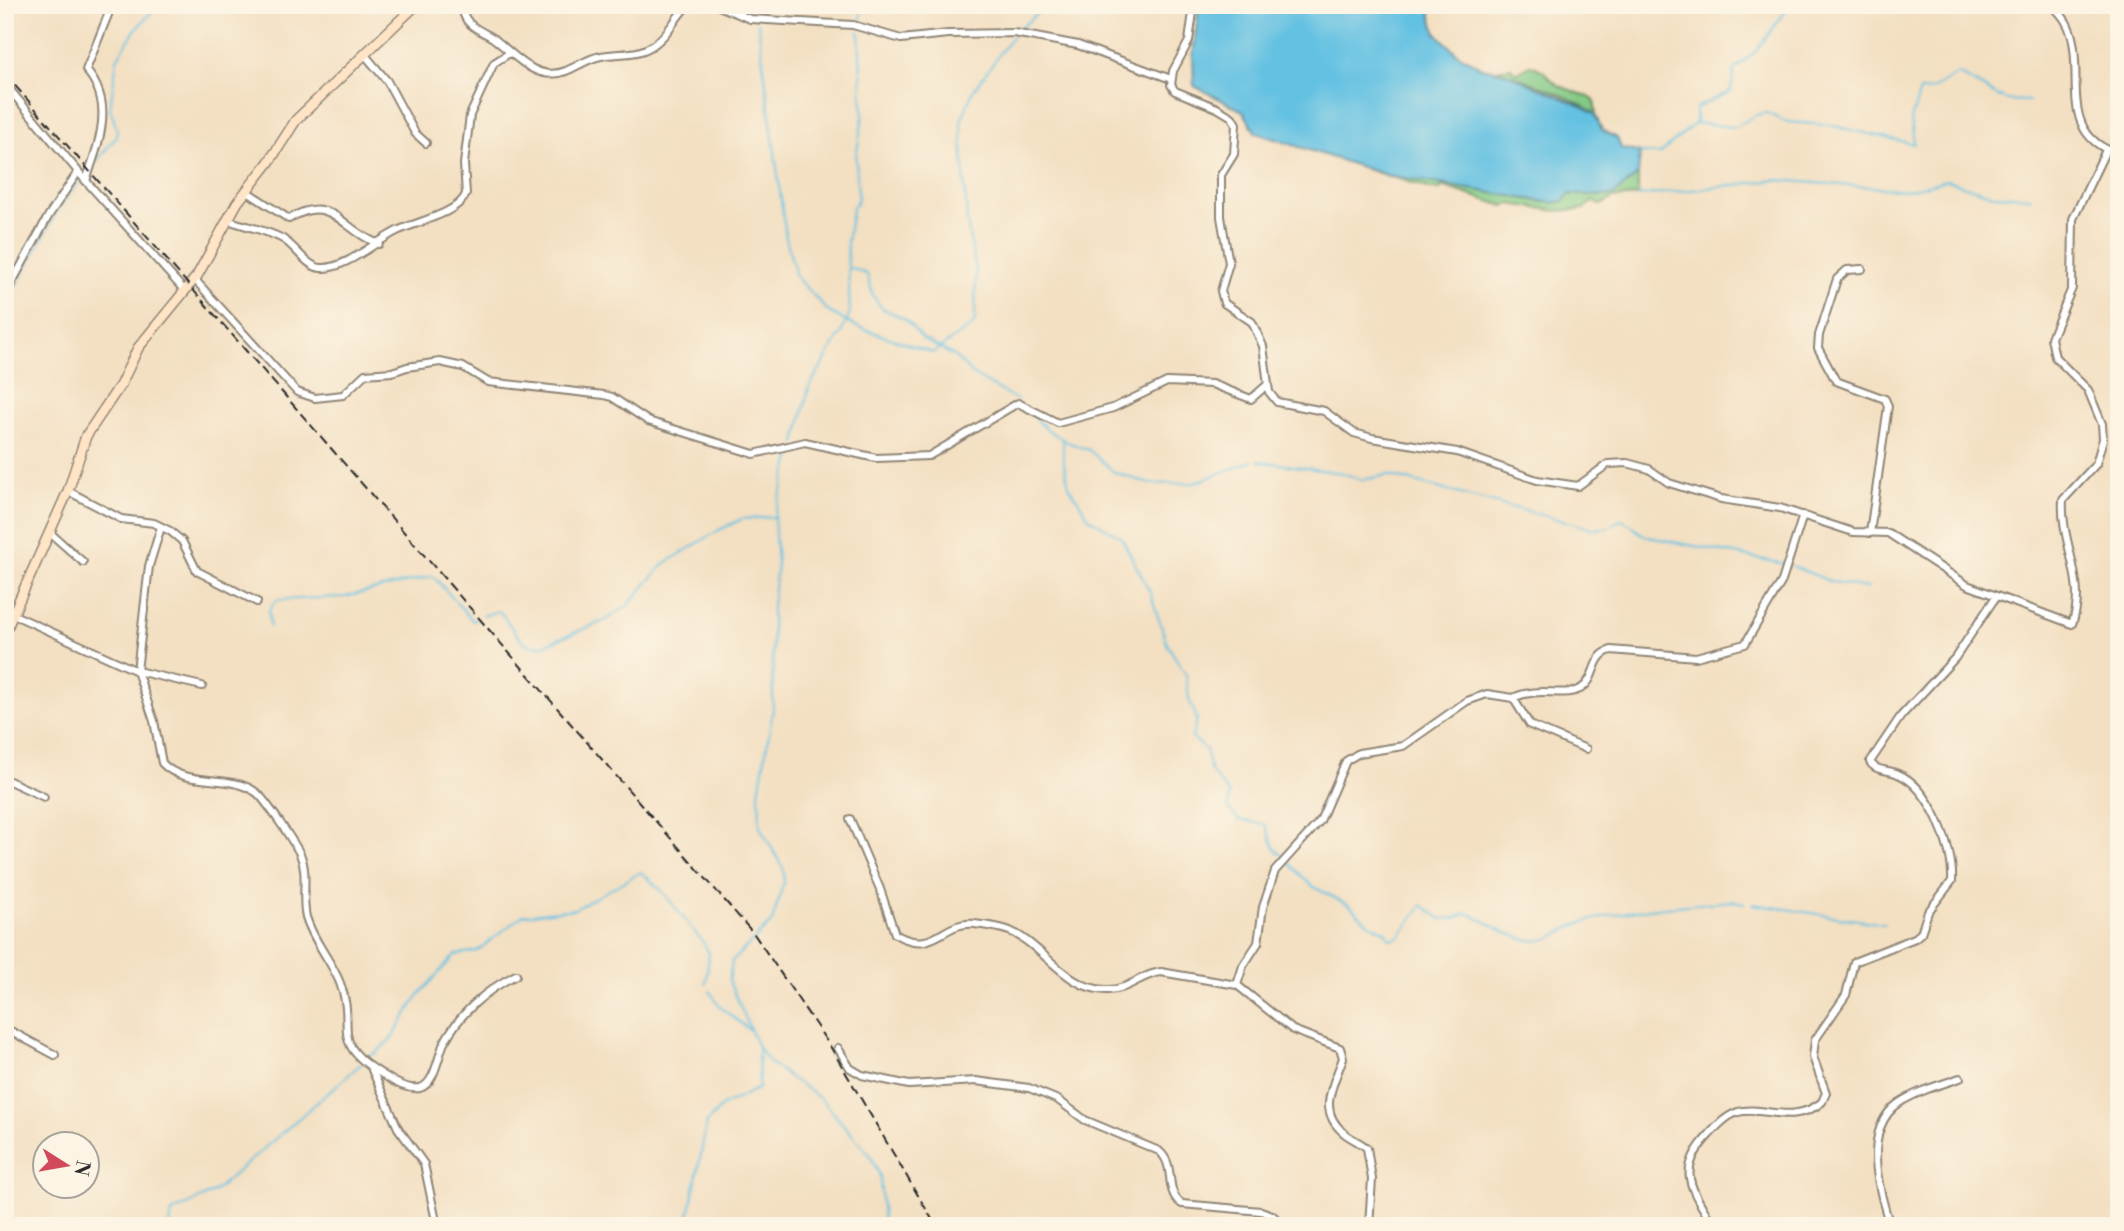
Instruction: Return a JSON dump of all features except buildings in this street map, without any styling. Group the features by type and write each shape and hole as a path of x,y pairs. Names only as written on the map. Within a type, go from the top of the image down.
{"street":[{"path":"86,181 100,137 103,105 99,87 86,70 112,5"},
{"path":"5,632 11,610 68,491 86,436 121,384 138,348 197,276 227,220 296,120 416,5"},
{"path":"462,5 471,27 493,39 521,63 548,74 561,73 598,56 642,51 663,37 688,5"},
{"path":"716,5 750,19 853,25 901,39 948,34 1014,33 1078,45 1171,79"},
{"path":"1194,5 1189,41 1171,79 1175,91 1212,105 1232,117 1236,124 1234,153 1222,175 1221,216 1229,263 1221,290 1224,303 1252,322 1262,346 1267,385 1277,402 1324,411 1354,433 1402,446 1457,452 1537,480 1578,486 1608,464 1627,463 1649,469 1669,483 1721,499 1803,515 1853,531 1894,536 1967,585 1995,598 2072,624 2077,580 2065,526 2063,500 2096,464 2104,431 2088,390 2055,356 2051,338 2072,288 2073,219 2106,150"},
{"path":"2051,5 2063,16 2073,44 2078,116 2085,132 2106,150 2119,154"},
{"path":"227,220 279,237 318,268 363,253 395,232 423,222 465,198 464,164 470,114 494,63 508,54"},
{"path":"365,55 387,81 415,133 426,143"},
{"path":"5,85 78,172 184,290"},
{"path":"5,295 48,215 78,172"},
{"path":"246,191 289,219 305,209 322,209 379,244"},
{"path":"1862,269 1847,270 1837,279 1817,342 1821,356 1836,381 1885,399 1888,406 1870,533"},
{"path":"197,276 197,282 249,342 293,388 305,396 325,398 343,395 365,374 392,372 440,362 463,367 488,382 612,397 648,421 754,454 805,442 876,458 929,456 1017,403 1058,423 1107,410 1167,382 1212,384 1251,399 1267,385"},
{"path":"68,491 121,519 149,522 161,527 182,541 197,571 257,602"},
{"path":"1237,985 1243,966 1258,943 1263,907 1275,871 1320,821 1346,761 1359,753 1403,746 1467,701 1487,694 1513,698 1534,690 1569,693 1581,688 1591,678 1600,656 1611,650 1696,657 1745,644 1782,581 1803,515"},
{"path":"161,527 149,566 137,671 155,721 165,766 186,776 219,781 257,793 298,851 304,866 306,917 341,986 346,1037 352,1050 372,1068 402,1086 416,1088 427,1084 453,1030 485,992 516,975"},
{"path":"49,533 83,562"},
{"path":"1713,1226 1689,1182 1688,1167 1695,1152 1721,1122 1738,1112 1788,1115 1822,1102 1826,1093 1813,1057 1815,1040 1846,995 1854,962 1915,938 1921,933 1928,912 1952,881 1947,839 1938,818 1904,778 1873,767 1870,762 1902,716 1955,658 1995,598"},
{"path":"11,610 137,671 202,686"},
{"path":"1513,698 1530,725 1586,749"},
{"path":"5,779 44,797"},
{"path":"850,819 880,889 895,934 901,938 918,942 934,939 962,923 1004,929 1019,935 1068,976 1097,990 1126,988 1161,972 1237,985 1293,1030 1340,1048 1343,1058 1329,1091 1329,1108 1341,1131 1367,1148 1372,1180 1369,1226"},
{"path":"5,1028 55,1055"},
{"path":"838,1048 850,1068 862,1075 909,1085 996,1082 1040,1092 1085,1119 1159,1151 1168,1160 1172,1191 1182,1204 1261,1211 1272,1215 1284,1226"},
{"path":"372,1068 398,1128 424,1164 437,1226"},
{"path":"1890,1226 1877,1172 1877,1142 1885,1120 1896,1104 1960,1077"}],"green space":[{"path":"1530,65 1543,71 1560,86 1594,100 1597,122 1596,116 1585,107 1559,94 1493,71 1511,67 1516,73"},
{"path":"1366,169 1543,202 1563,201 1569,194 1612,196 1638,175 1638,196 1613,198 1601,205 1593,201 1584,209 1557,211 1510,204 1504,206 1442,186 1440,190 1431,189"}],"water":[{"path":"1199,5 1428,5 1436,33 1458,54 1482,68 1506,73 1595,114 1602,130 1617,138 1621,148 1640,153 1638,175 1612,196 1570,194 1563,201 1553,203 1386,175 1256,133 1243,111 1194,86 1193,56"}],"waterway":[{"path":"95,163 116,137 117,130 110,108 117,59 135,30 158,5"},
{"path":"758,16 759,5"},
{"path":"860,25 862,5"},
{"path":"1016,32 1047,5"},
{"path":"1696,122 1696,108 1731,91 1734,70 1756,51 1790,5"},
{"path":"758,23 786,238 796,277 829,312 855,326 933,353 973,325 975,320 976,272 967,222 961,121 973,91 1013,35"},
{"path":"796,443 809,387 842,332 850,312 847,242 852,209 858,199 856,157 863,116 859,31"},
{"path":"1640,153 1660,154 1695,123 1735,127 1756,115 1766,113 1787,122 1829,125 1914,144 1911,119 1920,91 1931,90 1958,74 2006,100 2029,101"},
{"path":"5,306 60,206 82,178"},
{"path":"1638,196 1777,180 1908,190 1947,180 1993,195 2031,197"},
{"path":"850,268 867,274 873,296 882,308 905,319 923,339 954,356 975,376 1017,400"},
{"path":"1031,413 1045,428 1067,442 1089,450 1114,472 1149,484 1194,483 1252,461"},
{"path":"1063,440 1063,460 1069,486 1089,518 1121,537 1150,592 1167,644 1186,675 1189,699 1197,719 1192,737 1206,750 1210,770 1229,794 1228,808 1239,820 1265,824 1275,849 1284,857"},
{"path":"794,448 774,517 777,565 772,605 773,710 759,792 760,827 784,870 784,881 772,922 732,961 729,981 758,1047 771,1064 821,1099 870,1155 880,1176 883,1226"},
{"path":"1258,461 1342,473 1362,480 1388,475 1595,529 1607,528 1620,520 1649,537 1785,564"},
{"path":"484,615 499,611 522,641 535,646 544,645 606,620 627,606 664,564 719,530 742,519 774,517"},
{"path":"1792,566 1832,582 1868,588"},
{"path":"270,627 269,610 276,600 345,597 433,576 473,621 476,620"},
{"path":"1288,862 1312,886 1350,906 1368,923 1384,931 1390,939 1399,937 1422,905 1441,919 1456,918 1466,913 1513,936 1538,941 1572,926 1616,914 1732,901 1745,903"},
{"path":"366,1057 377,1052 393,1037 418,996 455,955 477,951 523,915 575,909 641,872 663,892 705,945 709,954 706,984"},
{"path":"1752,904 1884,924"},
{"path":"710,991 720,1007 751,1031"},
{"path":"647,1226 658,1219 679,1224 688,1220 707,1122 722,1106 759,1088 758,1048"},
{"path":"170,1226 172,1212 214,1192 361,1064"}],"railway":[{"path":"5,74 754,934 830,1046 936,1226"}]}
